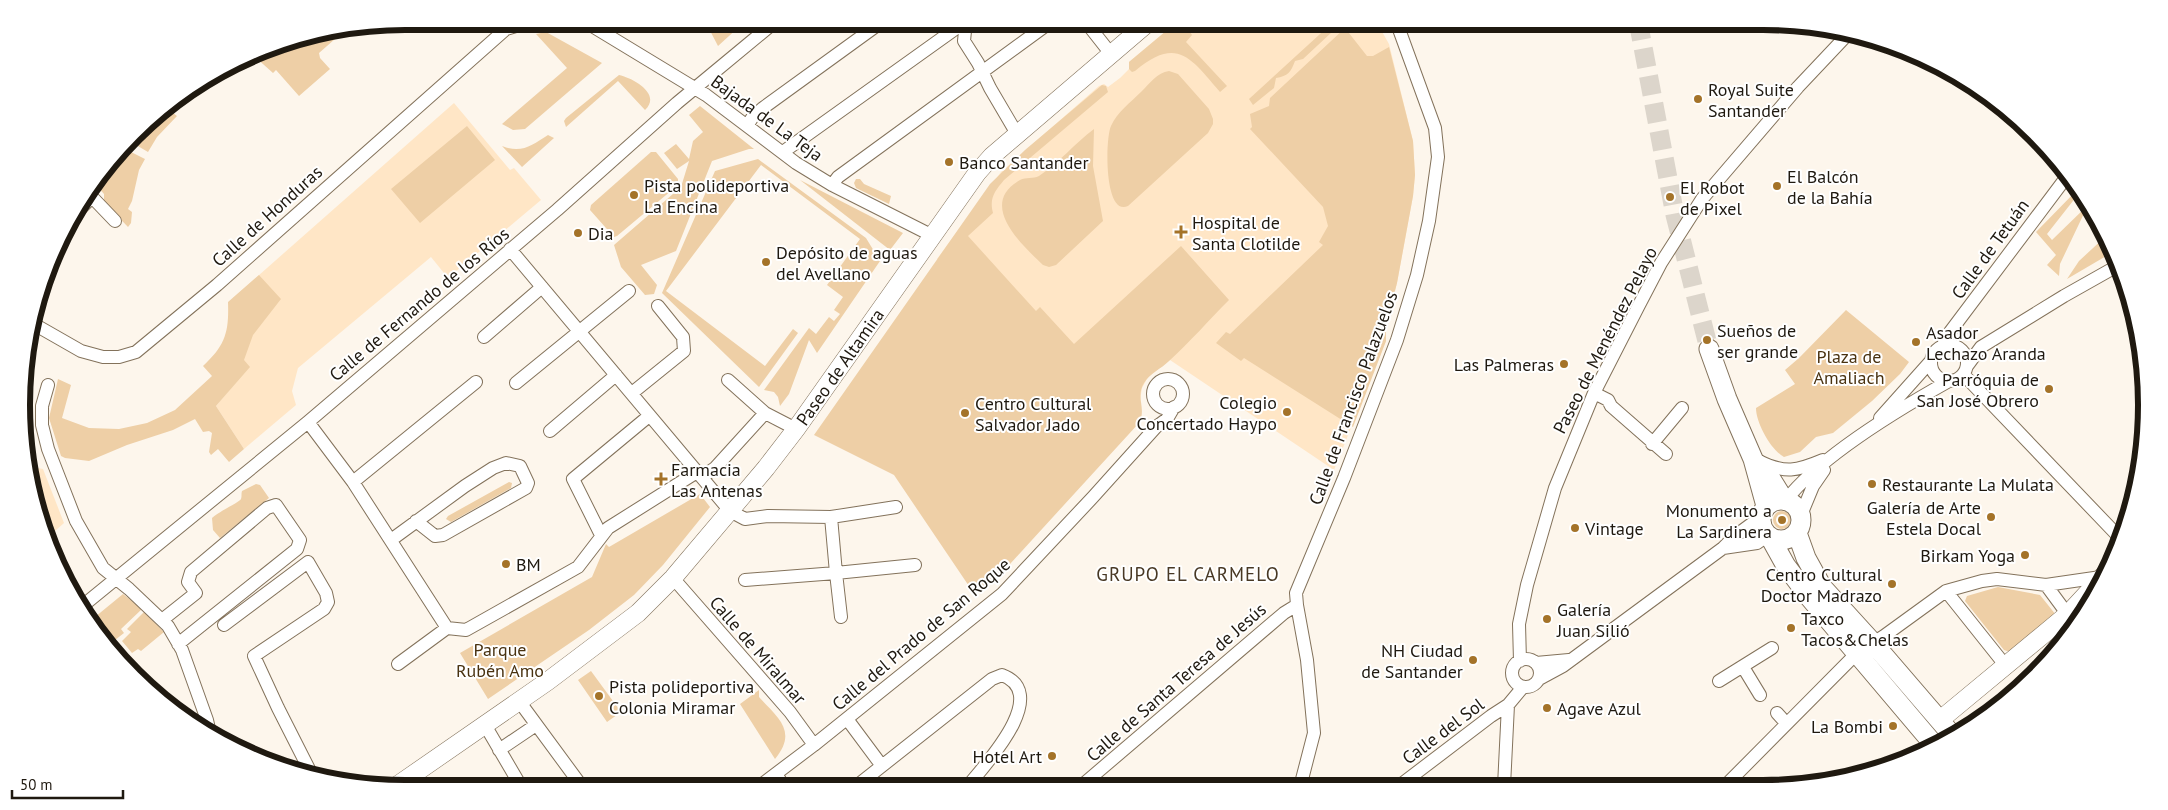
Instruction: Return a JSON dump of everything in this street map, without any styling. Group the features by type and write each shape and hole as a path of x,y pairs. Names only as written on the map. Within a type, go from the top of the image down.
{"main road":[{"name":"Paseo de Altamira","path":"405,780 612,634 638,613 673,578 796,429 977,173 992,156 1139,30"},
{"path":"1709,349 1727,400 1753,458 1763,512 1761,524 1790,572 1930,740"},
{"path":"1753,458 1772,479 1785,500"},
{"path":"1763,512 1774,500 1785,500 1796,505 1806,558 1822,587 1878,640 1949,731"},
{"path":"1770,537 1787,539 1799,524"},
{"path":"1940,720 2006,666 2071,619"}],"street":[{"name":"Calle de Honduras","path":"38,327 81,351 103,357 119,357 136,352 217,285 503,30"},
{"name":"Bajada de La Teja","path":"599,30 696,89 832,185 933,236"},
{"name":"Calle de Fernando de los Ríos","path":"87,603 308,422 677,103 765,30"},
{"path":"747,126 762,108 870,30"},
{"path":"783,152 945,30"},
{"path":"956,30 983,73 1017,134"},
{"path":"964,42 965,30"},
{"path":"832,185 838,177 1040,30"},
{"path":"1092,30 1111,54"},
{"name":"Calle de Francisco Palazuelos","path":"1302,780 1314,733 1307,660 1296,593 1344,478 1397,340 1417,275 1429,221 1438,157 1435,128 1399,30"},
{"name":"Paseo de Menéndez Pelayo","path":"1520,661 1519,624 1534,557 1555,488 1594,393 1661,263 1702,199 1798,87 1843,39"},
{"name":"Calle de Tetuán","path":"1943,345 1950,332 2064,181"},
{"path":"93,198 115,221"},
{"path":"510,249 730,511 745,519 768,516 831,517 896,507"},
{"path":"1785,500 1797,487 1836,454 1949,381 1956,379 1965,370 1981,347 2112,269"},
{"path":"484,337 542,287"},
{"path":"516,383 629,291"},
{"path":"632,393 684,351 683,337 658,306"},
{"path":"1866,433 1930,362 1932,355 1943,345 1959,348 1981,347"},
{"path":"1959,348 1965,356 1965,370 2115,533"},
{"path":"1930,362 1933,372 1940,378 1949,381"},
{"path":"550,431 616,375"},
{"path":"1156,427 1158,405 1153,396 1154,387 1162,380 1171,379 1180,385 1182,390 1181,400 1174,407 1165,408 1158,405"},
{"path":"728,380 765,413 796,429"},
{"path":"353,482 476,382"},
{"path":"48,385 42,406 42,425 48,448 76,521 103,568 162,620 178,644 207,724"},
{"path":"1594,393 1608,400 1611,406 1652,444 1666,454"},
{"name":"Calle del Prado de San Roque","path":"768,780 1002,594 1094,497 1156,427 1167,419 1174,407"},
{"path":"1652,444 1682,408"},
{"path":"398,664 447,628 466,630 578,567 608,528 699,474 714,468 765,413"},
{"path":"601,535 573,479 649,416"},
{"path":"308,422 353,482 447,628"},
{"path":"1753,458 1769,466 1796,471 1836,454"},
{"path":"1799,524 1813,486 1836,454"},
{"path":"391,540 416,521 465,486 493,468 506,463 520,466 528,483 526,488 443,535 435,536 416,521"},
{"path":"162,620 196,593 188,582 191,572 268,508 276,505 300,540 297,549 178,644"},
{"path":"1539,679 1539,667 1531,660 1520,661 1515,665 1513,678 1517,684 1523,687 1533,686 1539,679 1572,659 1723,548 1763,512"},
{"path":"831,517 841,616"},
{"path":"1723,548 1757,543 1770,537"},
{"path":"224,625 308,562 326,592 328,602 324,609 254,656 308,767"},
{"path":"745,580 915,565"},
{"path":"1731,780 1786,722 1857,653 1946,591 1997,579 2046,584 2096,577"},
{"name":"Calle de Miralmar","path":"673,578 790,712 814,745"},
{"path":"2046,584 2071,619"},
{"path":"1946,591 2006,666"},
{"name":"Calle de Santa Teresa de Jesús","path":"1088,780 1284,613 1297,605"},
{"path":"1719,681 1772,648"},
{"path":"1536,663 1572,659"},
{"path":"1743,667 1760,695"},
{"path":"864,780 992,679 1002,675 1015,682 1020,690 1022,699 1014,722 1004,739 972,780"},
{"path":"1504,780 1508,705 1523,687"},
{"path":"519,701 557,755 566,763 578,780"},
{"name":"Calle del Sol","path":"1407,780 1508,705"},
{"path":"1777,713 1786,722"},
{"path":"847,718 882,766"},
{"path":"485,725 517,780"},
{"path":"499,750 536,725"},
{"path":"557,755 561,770 568,780"},
{"path":"776,774 780,780"}],"shaded area":[{"name":"Hospital de Santa Clotilde","path":"1167,30 1381,30 1389,44 1413,141 1415,175 1413,196 1397,283 1386,325 1386,341 1334,470 1170,360 1148,377 1142,388 1140,400 937,259 1001,172 1099,86 1104,84 1108,87 1120,78 1129,69 1129,62"},
{"path":"454,103 510,170 514,168 541,200 448,278 431,257 298,368 292,391 296,405 244,449 216,406 249,367 235,351 233,298"},
{"path":"35,467 43,469 64,523 53,533"}],"green space":[{"path":"710,30 736,30 718,46"},
{"path":"1167,30 1192,30 1190,32 1192,35 1186,42 1227,86 1220,92 1200,69 1182,55 1172,53 1162,55 1149,60 1132,72 1129,69 1129,62"},
{"path":"1324,30 1332,30 1332,32 1303,59 1295,61 1288,73 1276,78 1274,88 1253,105 1249,99"},
{"path":"1343,30 1347,30 1367,56 1373,56 1389,47 1413,141 1415,175 1397,283 1386,325 1386,341 1353,427 1244,358 1241,361 1216,343 1226,332 1230,334 1323,245 1319,242 1328,226 1323,207 1250,129 1252,127 1250,114 1269,106 1270,98"},
{"path":"546,32 602,63 525,129 513,130 502,124 567,68 536,34"},
{"path":"339,36 319,53 320,58 330,69 299,96 276,70 273,73 259,60 284,50"},
{"path":"1169,71 1178,74 1209,109 1213,124 1208,133 1128,206 1120,206 1114,200 1108,175 1107,160 1111,126 1121,112 1157,76"},
{"path":"619,75 638,83 648,93 650,98 649,104 645,110 618,81 566,127 564,121 566,118"},
{"path":"1102,85 1106,86 1108,92 1004,180 994,195 992,203 993,213 968,236 1036,311 1040,307 1074,344 1181,246 1229,300 1177,354 1146,380 1141,393 1142,413 1139,423 1010,564 975,595 894,475 814,435 990,184 1025,150"},
{"path":"700,106 754,149 712,161 676,251 641,265 657,285 654,294 645,295 621,267 614,245 681,187 689,161 677,169 664,153 676,144 689,159 693,141 703,132 689,115"},
{"path":"171,112 177,116 157,137 148,152 136,145"},
{"path":"467,126 495,160 420,223 391,189"},
{"path":"1094,129 1093,166 1103,221 1056,265 1049,267 1043,265 1015,236 1003,212 1002,201 1008,190 1020,180 1039,176"},
{"path":"548,135 554,138 522,167 502,146 521,149 532,145"},
{"path":"129,151 145,159 139,170 132,201 128,209 132,212 131,223 128,227 104,202 104,194 99,188 106,178 107,180 108,175"},
{"name":"Pista polideportiva La Encina","path":"651,152 656,152 678,179 678,185 614,237 590,210 591,205"},
{"path":"758,159 866,238 880,261 817,353 809,340 789,394 780,406 778,397 774,392 764,390 809,328 816,334 829,317 834,321 840,314 834,310 843,297 827,285 860,239 761,165 666,291 765,366 793,329 798,333 759,387 662,293 715,171"},
{"path":"856,179 860,179 864,184 891,196 889,204 856,188 854,183"},
{"path":"800,180 903,233 890,250"},
{"path":"2073,194 2075,198 2047,234 2052,240 2083,210 2085,212 2060,264 2059,276 2047,265 2056,255 2036,232"},
{"path":"2100,241 2107,256 2067,279 2079,261"},
{"path":"259,275 281,299 253,335 244,360 250,367 216,406 244,449 229,462 218,449 211,455 209,452 212,433 209,431 203,432 195,419 173,430 127,445 89,461 61,456 49,418 58,379 71,385 62,418 89,428 119,429 147,423 175,410 212,376 203,366 217,351 225,337 228,321 228,302"},
{"name":"Plaza de Amaliach","path":"1846,310 1909,362 1900,374 1872,401 1833,433 1816,437 1800,452 1784,457 1765,436 1756,408 1795,384 1785,370"},
{"path":"509,482 512,483 511,488 451,522 446,519 448,516"},
{"path":"256,484 260,485 269,498 220,538 213,530 212,518 240,500 242,491"},
{"name":"Parque Rubén Amo","path":"700,494 710,507 663,565 634,595 589,630 488,699 460,653 592,577 606,544 609,547"},
{"path":"1778,511 1786,511 1791,516 1789,527 1778,529 1773,524 1773,516"},
{"path":"1998,587 2040,595 2056,615 2010,652 2004,650 1965,601 1967,596"},
{"path":"123,594 142,609 121,629 124,633 115,640 96,617"},
{"path":"144,612 164,632 141,651 138,649 132,653 122,641 131,632 127,629"},
{"name":"Pista polideportiva Colonia Miramar","path":"591,671 621,712 607,722 578,680"},
{"path":"759,690 759,697 778,718 783,725 785,733 782,749 775,759 740,704"}],"tunnel":[{"path":"1640,30 1675,215 1709,349"}],"place":[{"name":"Royal Suite Santander","path":"1698,99"},
{"name":"Banco Santander","path":"949,162"},
{"name":"El Balcón de la Bahía","path":"1777,186"},
{"name":"Pista polideportiva La Encina","path":"634,195"},
{"name":"El Robot de Pixel","path":"1670,197"},
{"name":"Hospital de Santa Clotilde","path":"1181,232"},
{"name":"Dia","path":"578,233"},
{"name":"Depósito de aguas del Avellano","path":"766,262"},
{"name":"Sueños de ser grande","path":"1707,340"},
{"name":"Asador Lechazo Aranda","path":"1916,342"},
{"name":"Las Palmeras","path":"1564,364"},
{"name":"Parróquia de San José Obrero","path":"2049,389"},
{"name":"Colegio Concertado Haypo","path":"1287,412"},
{"name":"Centro Cultural Salvador Jado","path":"965,413"},
{"name":"Farmacia Las Antenas","path":"661,479"},
{"name":"Restaurante La Mulata","path":"1872,484"},
{"name":"Galería de Arte Estela Docal","path":"1991,517"},
{"name":"Monumento a La Sardinera","path":"1782,520"},
{"name":"Vintage","path":"1575,528"},
{"name":"Birkam Yoga","path":"2025,555"},
{"name":"BM","path":"506,564"},
{"name":"Centro Cultural Doctor Madrazo","path":"1892,584"},
{"name":"Galería Juan Silió","path":"1547,619"},
{"name":"Taxco Tacos&Chelas","path":"1791,628"},
{"name":"NH Ciudad de Santander","path":"1473,660"},
{"name":"Pista polideportiva Colonia Miramar","path":"599,696"},
{"name":"Agave Azul","path":"1547,708"},
{"name":"La Bombi","path":"1893,726"},
{"name":"Hotel Art","path":"1052,756"}],"district":[{"name":"GRUPO EL CARMELO","path":"1188,574"}]}
